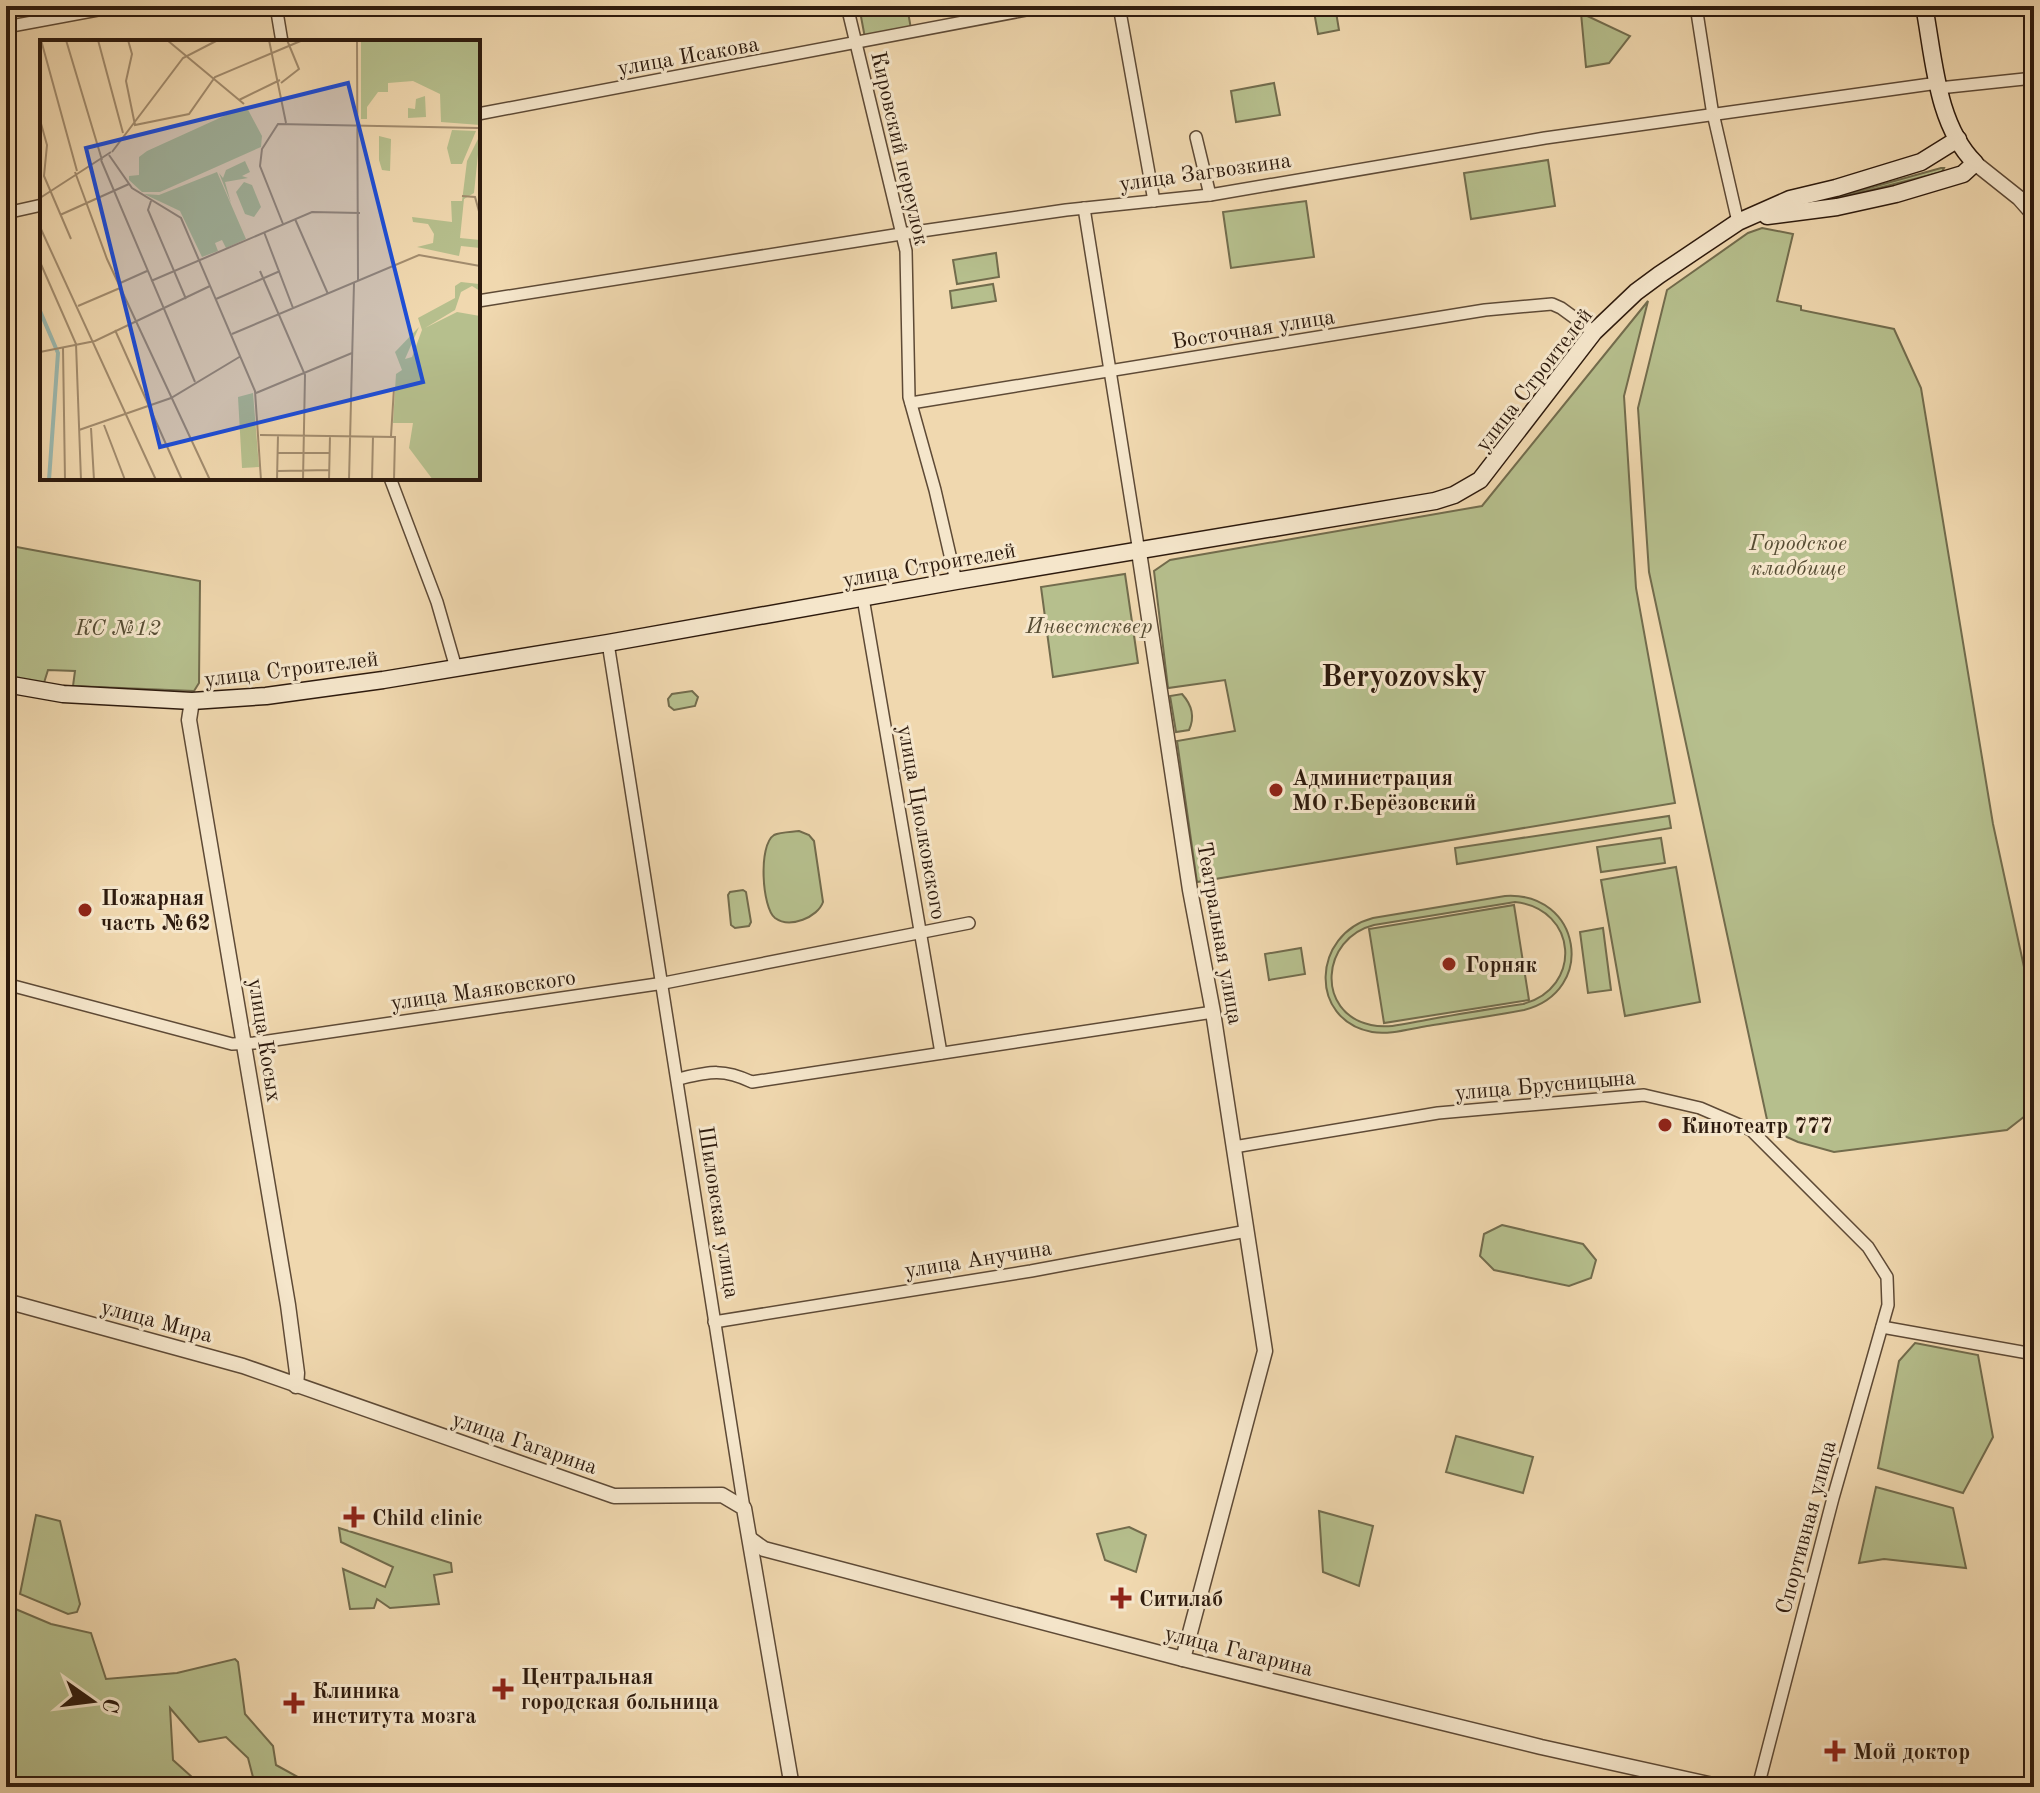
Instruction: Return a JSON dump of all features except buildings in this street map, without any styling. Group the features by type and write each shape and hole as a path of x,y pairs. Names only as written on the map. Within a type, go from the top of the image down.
{"main road":[{"path":"1742,221 1837,207 1963,174 1975,163 1949,120 1924,6"},
{"name":"улица Строителей","path":"6,684 63,694 192,701 266,696 608,643 1435,501 1469,488 1489,470 1594,332 1659,275 1742,221 1790,199 1921,162 1958,139"},
{"path":"1836,188 1829,196 1829,202 1837,207"}],"street":[{"path":"6,27 119,6"},
{"path":"276,6 282,40"},
{"name":"Кировский переулок","path":"847,6 906,251 906,326 911,403 956,581"},
{"name":"улица Исакова","path":"480,114 1047,6"},
{"path":"1119,6 1154,201"},
{"path":"1696,6 1714,115 1742,221"},
{"name":"улица Загвозкина","path":"480,301 901,234 1084,208 1210,195 1530,141 1939,85 2034,78"},
{"path":"1196,137 1210,195"},
{"path":"1975,163 2019,198 2034,215"},
{"path":"6,213 40,205"},
{"name":"Театральная улица","path":"1084,208 1265,1351 1183,1659"},
{"name":"Восточная улица","path":"911,403 1544,303 1561,308 1594,332"},
{"path":"391,480 437,602 456,668"},
{"name":"улица Циолковского","path":"863,598 941,1053"},
{"name":"Шиловская улица","path":"608,643 664,983 714,1322 792,1787"},
{"name":"улица Косых","path":"192,701 189,720 291,1324 296,1386"},
{"name":"улица Маяковского","path":"6,984 232,1044 244,1044 664,983 969,923"},
{"path":"678,1079 714,1071 732,1073 752,1082 1213,1012"},
{"name":"улица Брусницына","path":"1234,1147 1438,1113 1644,1095 1700,1108 1751,1130 1868,1247 1887,1277"},
{"name":"улица Анучина","path":"714,1322 1031,1271 1247,1231"},
{"name":"Спортивная улица","path":"1758,1787 1830,1507 1888,1305 1887,1277"},
{"name":"улица Мира","path":"6,1301 243,1366 296,1386"},
{"path":"1882,1327 2034,1354"},
{"name":"улица Гагарина","path":"296,1386 614,1496 722,1495 744,1508"},
{"name":"улица Гагарина","path":"750,1539 764,1549 1183,1659 1541,1747 1722,1787"}],"green space":[{"path":"859,6 907,6 911,29 865,38"},
{"path":"1313,6 1335,6 1339,30 1318,34"},
{"path":"1581,13 1630,36 1609,63 1586,67"},
{"path":"1274,83 1280,115 1236,122 1231,91"},
{"path":"1548,160 1555,206 1471,219 1464,173"},
{"path":"1944,168 1942,172 1835,199 1837,197"},
{"path":"1306,201 1314,257 1231,268 1223,212"},
{"name":"Городское кладбище","path":"1762,228 1793,234 1777,301 1801,306 1801,310 1894,329 1921,388 1993,824 2034,1013 2034,1109 2007,1130 1834,1152 1798,1142 1769,1129 1649,572 1638,408 1667,290 1748,233"},
{"path":"996,253 999,277 957,284 953,260"},
{"path":"993,284 996,301 952,308 950,291"},
{"path":"1648,301 1624,396 1636,588 1675,803 1197,882 1177,741 1235,731 1225,680 1168,688 1154,571 1170,560 1482,506"},
{"name":"КС №12","path":"6,545 200,581 199,683 194,691 73,686 75,671 48,670 43,686 6,676"},
{"name":"Инвестсквер","path":"1125,574 1138,663 1053,677 1041,587"},
{"path":"692,691 698,697 695,706 674,710 669,706 668,699 672,694"},
{"path":"1182,694 1190,707 1192,720 1189,730 1176,732 1170,696"},
{"path":"1669,816 1671,828 1457,864 1455,848"},
{"path":"799,831 814,841 823,902 810,917 795,922 781,921 775,918 767,902 764,876 766,851 774,835"},
{"path":"1661,838 1665,863 1601,872 1597,847"},
{"path":"1676,867 1700,1002 1625,1016 1601,880"},
{"path":"743,890 746,892 751,922 749,926 735,928 731,925 728,895"},
{"path":"1505,896 1531,899 1550,909 1564,925 1571,944 1571,964 1563,983 1548,999 1524,1010 1399,1031 1372,1032 1351,1024 1337,1011 1328,995 1326,976 1329,958 1338,941 1353,927 1373,918","holes":["1515,902 1536,908 1551,919 1561,933 1565,950 1563,967 1556,982 1542,995 1523,1004 1378,1026 1353,1018 1340,1006 1333,992 1335,959 1343,944 1356,933 1374,925"]},
{"name":"Горняк","path":"1514,905 1529,1000 1384,1023 1369,929"},
{"path":"1603,928 1611,990 1588,993 1580,932"},
{"path":"1301,948 1305,974 1269,980 1265,954"},
{"path":"1502,1225 1583,1244 1596,1260 1591,1278 1569,1286 1494,1270 1480,1256 1484,1234"},
{"path":"1915,1343 1978,1355 1993,1437 1963,1493 1878,1468 1899,1361"},
{"path":"1456,1436 1533,1457 1523,1493 1446,1472"},
{"path":"1876,1487 1953,1508 1966,1568 1884,1559 1859,1563"},
{"path":"1319,1511 1373,1526 1359,1586 1323,1572"},
{"path":"36,1515 60,1521 80,1604 77,1612 68,1614 20,1594"},
{"path":"1129,1527 1146,1535 1136,1572 1105,1560 1097,1534"},
{"path":"339,1528 451,1563 452,1572 434,1575 439,1604 390,1608 377,1599 374,1608 350,1609 343,1569 385,1587 393,1567 341,1542"},
{"path":"6,1605 51,1624 91,1633 106,1679 177,1673 235,1659 238,1662 245,1714 273,1746 276,1765 316,1787 265,1787 254,1781 248,1758 226,1737 199,1742 170,1708 173,1760 203,1787 6,1787"}],"place":[{"name":"Администрация МО г.Берёзовский","path":"1276,790"},
{"name":"Пожарная часть №62","path":"85,910"},
{"name":"Горняк","path":"1449,964"},
{"name":"Кинотеатр 777","path":"1665,1125"},
{"name":"Child clinic","path":"354,1517"},
{"name":"Ситилаб","path":"1121,1598"},
{"name":"Центральная городская больница","path":"503,1689"},
{"name":"Клиника института мозга","path":"294,1703"},
{"name":"Мой доктор","path":"1835,1751"}],"district":[{"name":"Beryozovsky","path":"1404,676"}]}
